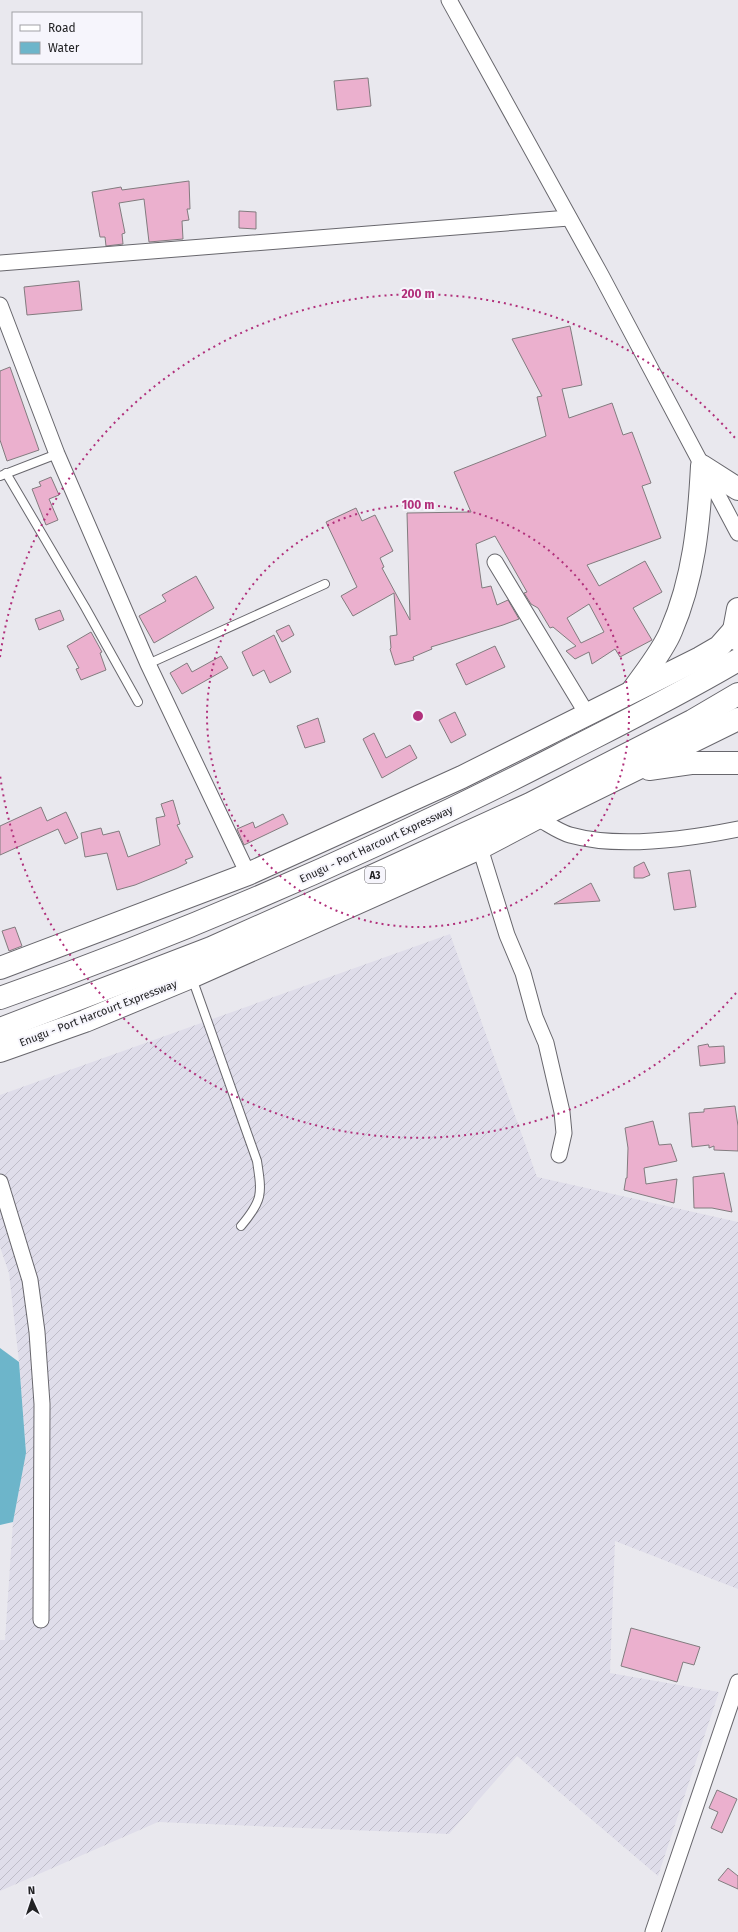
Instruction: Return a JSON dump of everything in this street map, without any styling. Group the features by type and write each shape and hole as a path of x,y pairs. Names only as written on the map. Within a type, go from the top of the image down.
{"main road":[{"path":"633,690 671,632 687,584 696,540 702,466 738,489"},
{"path":"0,968 248,874 462,777 633,690 700,658 719,647 736,635 738,609"},
{"name":"Enugu - Port Harcourt Expressway","path":"0,998 173,933 365,851 509,781 677,695 734,662"},
{"name":"Enugu - Port Harcourt Expressway","path":"0,1030 211,948 271,922 530,804 692,722 738,694"},
{"name":"Enugu - Port Harcourt Expressway","path":"0,1051 85,1021 191,977 480,848 537,818 738,719"},
{"path":"628,773 691,763 738,763"},
{"path":"259,897 271,922"}],"street":[{"path":"449,0 569,218 738,533"},
{"path":"0,263 569,218"},
{"path":"0,305 57,454 148,664 248,874"},
{"path":"495,562 587,714"},
{"path":"537,818 569,835 604,841 696,838 738,829"},
{"path":"480,848 507,935 523,973 535,1017 546,1043 562,1112 564,1133 559,1155"},
{"path":"0,1182 30,1280 37,1332 42,1404 41,1620"},
{"path":"653,1932 738,1682"}],"lane":[{"path":"57,454 3,475 85,607 138,702"},
{"path":"148,664 324,584"},
{"path":"191,977 257,1161 261,1190 256,1208 240,1226"}],"shaded area":[{"path":"450,934 537,1177 738,1222 738,1589 615,1541 610,1673 719,1692 658,1876 517,1756 449,1834 158,1822 0,1891 0,1640 5,1640 13,1522 26,1453 19,1362 9,1273 0,1247 0,1095"}],"water":[{"path":"0,1348 19,1362 26,1453 13,1522 0,1525"}],"building":[{"path":"368,78 371,106 337,110 334,81"},
{"path":"189,181 190,209 187,209 189,220 182,221 183,239 149,242 144,199 119,203 125,233 122,234 123,244 106,246 105,237 100,237 92,192 121,187 122,190"},
{"path":"239,211 256,212 256,229 239,228"},
{"path":"79,281 82,310 27,315 24,287"},
{"path":"570,326 582,385 562,389 569,418 612,403 623,435 632,432 651,483 642,486 661,538 587,565 599,586 645,561 662,592 633,608 652,640 620,657 615,649 592,664 589,652 575,659 566,651 576,646 553,627 550,628 538,608 531,604 524,593 527,592 495,536 476,544 482,588 491,586 497,605 508,600 519,619 431,647 432,649 413,657 414,660 395,665 390,649 390,636 397,635 394,593 353,616 341,596 357,587 326,522 356,508 362,521 375,515 393,551 380,558 384,567 382,568 410,620 407,513 471,512 454,472 546,436 537,397 542,396 512,339","holes":["589,604 604,632 581,643 567,618"]},
{"path":"10,367 39,450 7,461 0,440 0,371"},
{"path":"51,477 59,495 49,499 58,520 46,525 32,489 41,486 39,482"},
{"path":"196,576 214,608 154,643 139,616 166,601 162,595"},
{"path":"60,610 64,620 39,630 35,619"},
{"path":"289,625 294,635 282,642 276,631"},
{"path":"91,632 102,652 100,653 106,670 81,680 76,669 79,668 67,646"},
{"path":"274,635 291,672 270,683 264,670 253,676 242,652"},
{"path":"495,646 505,667 466,685 456,664"},
{"path":"221,656 228,668 182,694 170,673 187,663 192,672"},
{"path":"455,712 466,735 451,743 439,720"},
{"path":"318,718 325,742 305,748 297,726"},
{"path":"374,733 386,758 410,745 417,758 382,778 363,739"},
{"path":"173,800 180,824 177,825 193,857 185,860 187,863 177,868 135,885 117,890 107,853 85,857 81,833 101,828 103,835 119,831 128,857 160,845 156,818 165,816 161,804"},
{"path":"41,807 47,821 66,812 78,838 65,844 58,829 0,855 0,826"},
{"path":"283,814 288,824 244,845 237,829 253,822 255,828"},
{"path":"644,862 650,875 643,878 634,878 634,867"},
{"path":"690,870 696,907 674,910 668,873"},
{"path":"591,883 600,901 554,904"},
{"path":"15,927 22,946 9,951 2,931"},
{"path":"708,1044 709,1047 724,1046 725,1063 700,1066 698,1046"},
{"path":"735,1106 738,1126 738,1151 714,1150 714,1146 709,1148 709,1145 692,1147 689,1113 704,1112 704,1109"},
{"path":"653,1121 659,1145 671,1144 677,1161 644,1168 646,1184 677,1179 674,1203 624,1190 627,1178 628,1148 625,1128"},
{"path":"724,1173 732,1212 712,1208 694,1208 693,1177"},
{"path":"631,1628 700,1647 694,1665 683,1662 677,1682 621,1666"},
{"path":"717,1790 737,1799 722,1833 711,1828 718,1812 709,1808"},
{"path":"728,1868 738,1876 738,1889 718,1880"}]}
